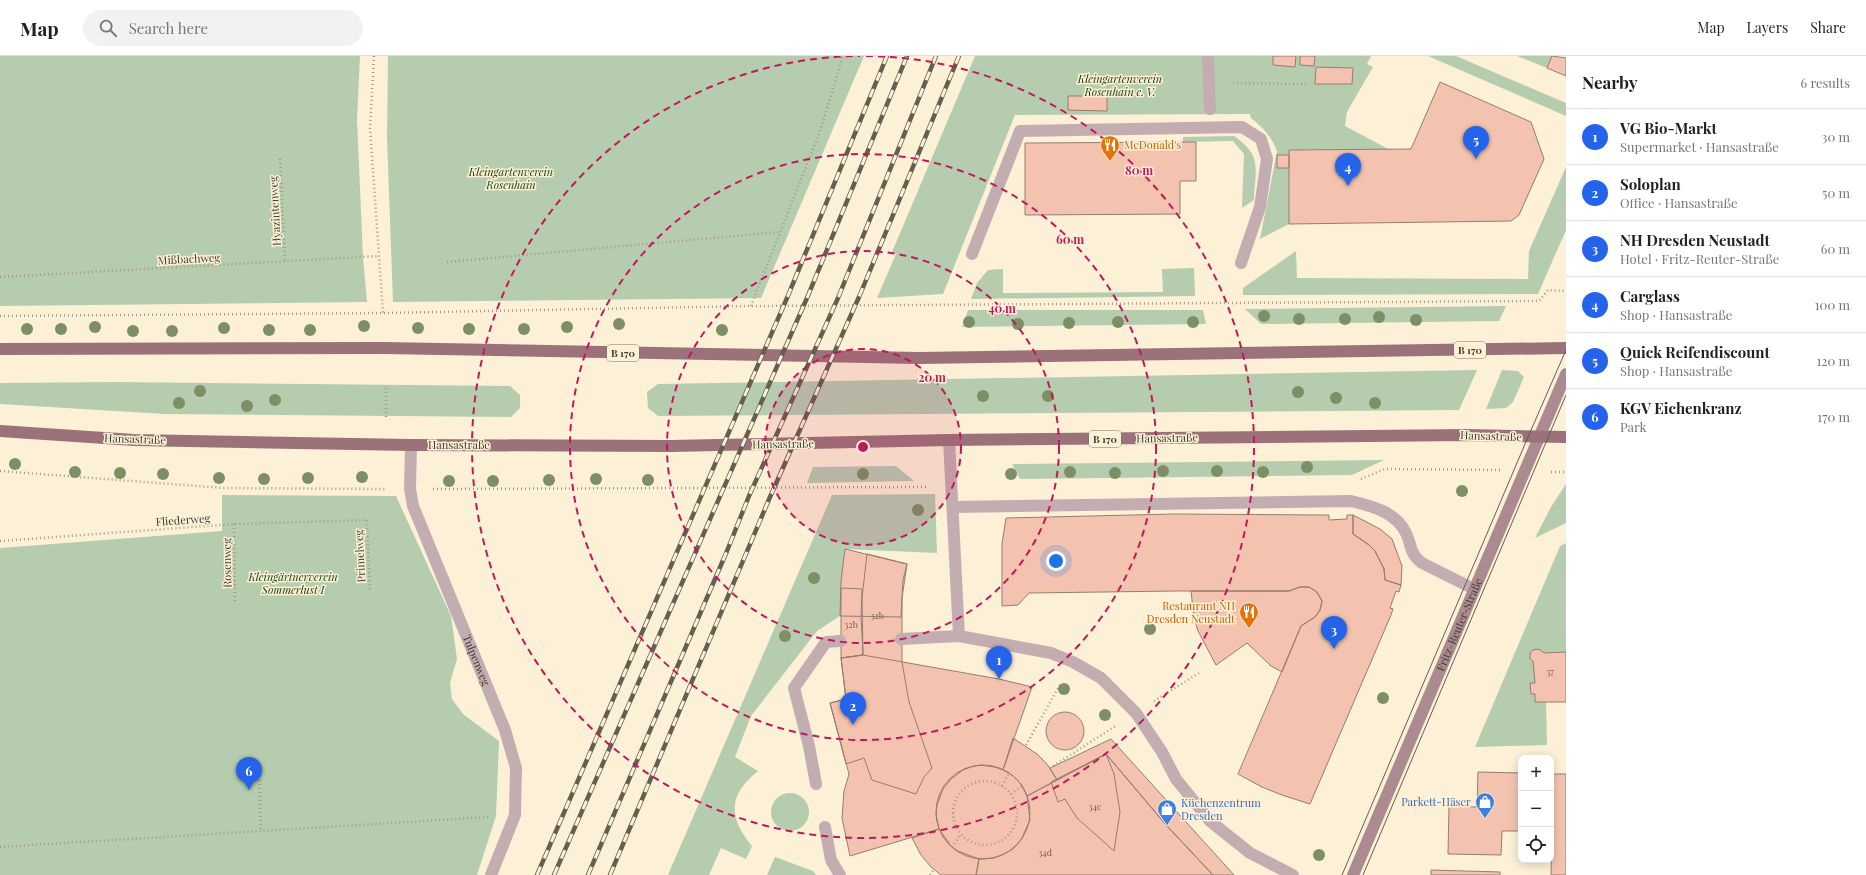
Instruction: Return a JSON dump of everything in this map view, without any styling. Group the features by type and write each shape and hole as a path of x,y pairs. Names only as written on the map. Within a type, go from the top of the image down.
{"main road":[{"name":"B 170","path":"0,349 384,348 919,358 1566,348"},
{"name":"Fritz-Reuter-Straße","path":"1353,875 1566,374"},
{"name":"Hansastraße","path":"0,431 134,440 411,445 672,446 950,440 1466,435 1566,437"}],"lane":[{"path":"1208,56 1210,109"},
{"path":"972,254 1020,131 1242,127 1261,139 1267,159 1260,207 1241,263"},
{"path":"950,440 959,636"},
{"name":"Tulpenweg","path":"411,445 410,489 413,506 505,730 516,768 516,815 491,875"},
{"path":"953,507 1351,501 1374,506 1395,518 1406,533 1414,557 1422,563 1474,589"},
{"path":"901,639 959,636 1051,653 1073,662 1101,678 1136,713 1159,747 1176,779 1210,821 1250,853 1293,875"},
{"path":"816,784 794,688 826,642 840,642"},
{"path":"825,827 831,860 840,875"}],"path":[{"path":"374,56 370,128 383,313"},
{"path":"751,306 820,131 843,56"},
{"path":"1209,82 1308,84"},
{"name":"Hyazintenweg","path":"280,159 285,261"},
{"path":"447,262 780,232"},
{"name":"Mißbachweg","path":"0,278 379,256"},
{"path":"0,316 383,313 751,306 1539,301 1548,290 1566,291"},
{"path":"386,385 386,417"},
{"path":"1360,479 1384,469 1451,468"},
{"path":"0,471 224,488 410,489 952,487"},
{"name":"Fliederweg","path":"0,542 234,524 367,520"},
{"name":"Primelweg","path":"367,520 370,592"},
{"name":"Rosenweg","path":"234,524 236,602"},
{"path":"1026,745 1073,662"},
{"path":"259,772 261,831"},
{"path":"1002,786 1009,773"},
{"path":"980,781 995,782 1002,786 1011,794 1016,806 1016,818 1013,827 1006,836 989,844 981,844 967,839 961,834 953,818 953,807 957,797 964,788 980,781"},
{"path":"1011,794 1022,786"},
{"path":"0,847 516,815"},
{"path":"952,847 961,834"},
{"path":"930,875 934,869"}],"green space":[{"path":"0,56 360,56 357,120 363,257 367,302 0,306"},
{"name":"Kleingartenverein Rosenhain","path":"388,56 864,56 761,298 393,302 387,138"},
{"name":"Kleingartenverein Rosenhain e. V.","path":"975,56 1371,56 1367,64 1373,67 1347,112 1345,126 1388,149 1289,150 1289,224 1260,239 1277,151 1269,137 1251,118 1250,114 1015,115 943,294 877,298 896,254 892,252"},
{"path":"1428,56 1456,56 1566,103 1566,116"},
{"path":"1517,56 1552,56 1547,68"},
{"path":"1234,136 1250,150 1256,171 1254,200 1242,208 1244,154 1233,141 1183,142 1183,137"},
{"path":"1566,167 1566,230 1538,294 1243,295 1243,288 1296,251 1297,278 1528,279 1529,251"},
{"path":"1194,268 1195,296 971,299 977,283 988,270 1003,269 1003,293 1163,292 1162,269"},
{"path":"1506,306 1499,321 1261,324 1245,309"},
{"path":"968,310 1203,310 1206,324 962,327"},
{"path":"1477,370 1459,410 658,416 648,408 647,392 658,384"},
{"path":"1502,370 1518,371 1524,377 1513,402 1506,408 1486,409"},
{"path":"116,382 510,386 520,395 520,408 511,417 165,414 0,404 0,383"},
{"path":"1384,460 1352,475 1020,479 1012,464"},
{"path":"896,466 914,481 807,483 813,467"},
{"path":"1566,484 1566,523 1535,538 1551,507"},
{"path":"935,494 937,553 845,549 841,581 840,616 817,631 751,716 735,757 758,771 741,789 735,807 735,816 744,835 752,846 746,859 721,848 709,875 668,875 832,495"},
{"name":"Kleingärtnerverein Sommerlust I","path":"222,495 396,496 451,616 457,659 450,683 452,699 463,714 499,741 496,816 477,875 0,875 0,548 222,531"},
{"path":"1566,543 1566,702 1546,702 1547,745 1475,747 1560,546"},
{"path":"786,793 794,793 804,798 808,805 808,819 804,826 794,831 786,831 776,826 774,823 771,816 771,808 776,798 779,796"},
{"path":"981,794 989,794 1001,803 1004,813 1001,823 995,829 989,832 981,832 969,823 966,817 966,809 975,797"},
{"path":"775,857 813,871 816,875 767,875"}],"building":[{"path":"1273,56 1296,56 1295,67 1273,65"},
{"path":"1300,56 1315,56 1314,66 1300,65"},
{"path":"1552,56 1566,58 1566,76 1547,68"},
{"path":"1316,67 1353,68 1352,84 1315,84"},
{"path":"1440,82 1531,122 1544,159 1519,215 1511,221 1289,224 1289,150 1411,149"},
{"path":"1068,96 1107,96 1107,111 1068,110"},
{"name":"McDonald's","path":"1196,142 1196,181 1180,181 1180,214 1025,215 1025,143"},
{"path":"1277,155 1289,155 1289,168 1277,168"},
{"path":"1174,514 1329,515 1329,520 1347,519 1347,515 1353,515 1353,534 1375,551 1384,569 1385,580 1401,585 1399,592 1396,591 1390,608 1393,609 1391,615 1310,804 1262,787 1238,774 1301,626 1315,617 1320,610 1322,601 1317,592 1309,587 1300,587 1289,591 1029,593 1018,605 1002,606 1002,544 1006,518"},
{"path":"1353,515 1380,529 1392,539 1402,566 1401,585 1385,580 1384,569 1375,551 1353,534"},
{"path":"845,549 907,564 903,580 901,617 840,616 841,581"},
{"path":"867,554 907,564 902,598 902,662 909,702 932,768 924,777 916,794 872,780 864,758 846,764 830,703 846,699 841,658 863,655 862,598"},
{"name":"Restaurant NH Dresden Neustadt","path":"1300,587 1309,587 1317,592 1322,601 1320,610 1315,617 1301,626 1282,672 1271,666 1247,643 1216,665 1198,631 1194,618 1191,591 1289,591"},
{"path":"841,588 862,589 861,616 863,655 841,658"},
{"path":"1539,649 1544,653 1566,652 1566,702 1535,702 1535,694 1531,694 1530,683 1535,683 1533,661 1530,659 1530,653 1533,650"},
{"path":"863,655 999,679 1032,687 1003,770 995,767 980,765 963,770 951,779 943,789 937,805 936,815 939,829 850,856 842,818 844,791 849,774 830,703 846,699 841,658"},
{"path":"1061,712 1069,712 1079,717 1083,724 1083,738 1079,745 1069,750 1061,750 1051,745 1049,742 1046,735 1046,727 1051,717 1054,715"},
{"path":"1013,738 1037,754 1047,764 1057,780 1027,796 1021,784 1012,775 1003,770"},
{"path":"1111,739 1234,875 1213,875 1167,826 1106,754 1057,780 1050,768"},
{"path":"1106,754 1114,774 1120,812 1114,851 1077,818 1065,799 1058,802 1051,782"},
{"path":"1106,754 1167,826 1213,875 976,875 979,859 994,858 1004,854 1013,849 1021,840 1030,820 1027,796"},
{"path":"983,765 1001,769 1016,779 1026,794 1030,812 1026,830 1016,845 1001,855 983,859 965,855 950,845 940,830 936,812 940,794 950,779 965,769"},
{"name":"Parkett-Häser","path":"1478,772 1518,773 1518,831 1502,831 1501,855 1448,854 1449,806 1477,807"},
{"path":"1554,774 1566,774 1566,875 1551,875 1551,863 1554,863"},
{"path":"939,829 951,846 958,851 979,859 976,875 941,875 931,867 921,855 912,838"},
{"path":"1431,870 1500,872 1500,875 1431,875"}],"tram line":[{"path":"1342,875 1566,350"},
{"path":"1363,875 1566,395"}],"railway":[{"path":"537,875 787,298 887,56"},
{"path":"554,875 807,298 907,56"},
{"path":"588,875 727,551 749,496 838,298 936,56"},
{"path":"610,875 770,497 859,297 959,56"}],"place":[{"name":"Quick Reifendiscount","path":"1476,159"},
{"name":"McDonald's","path":"1110,162"},
{"name":"Carglass","path":"1348,186"},
{"name":"Restaurant NH Dresden Neustadt","path":"1249,629"},
{"name":"NH Dresden Neustadt","path":"1334,649"},
{"name":"VG Bio-Markt","path":"999,679"},
{"name":"Soloplan","path":"853,725"},
{"name":"KGV Eichenkranz","path":"249,790"},
{"name":"Parkett-Häser","path":"1485,819"},
{"name":"Küchenzentrum Dresden","path":"1167,826"}]}
